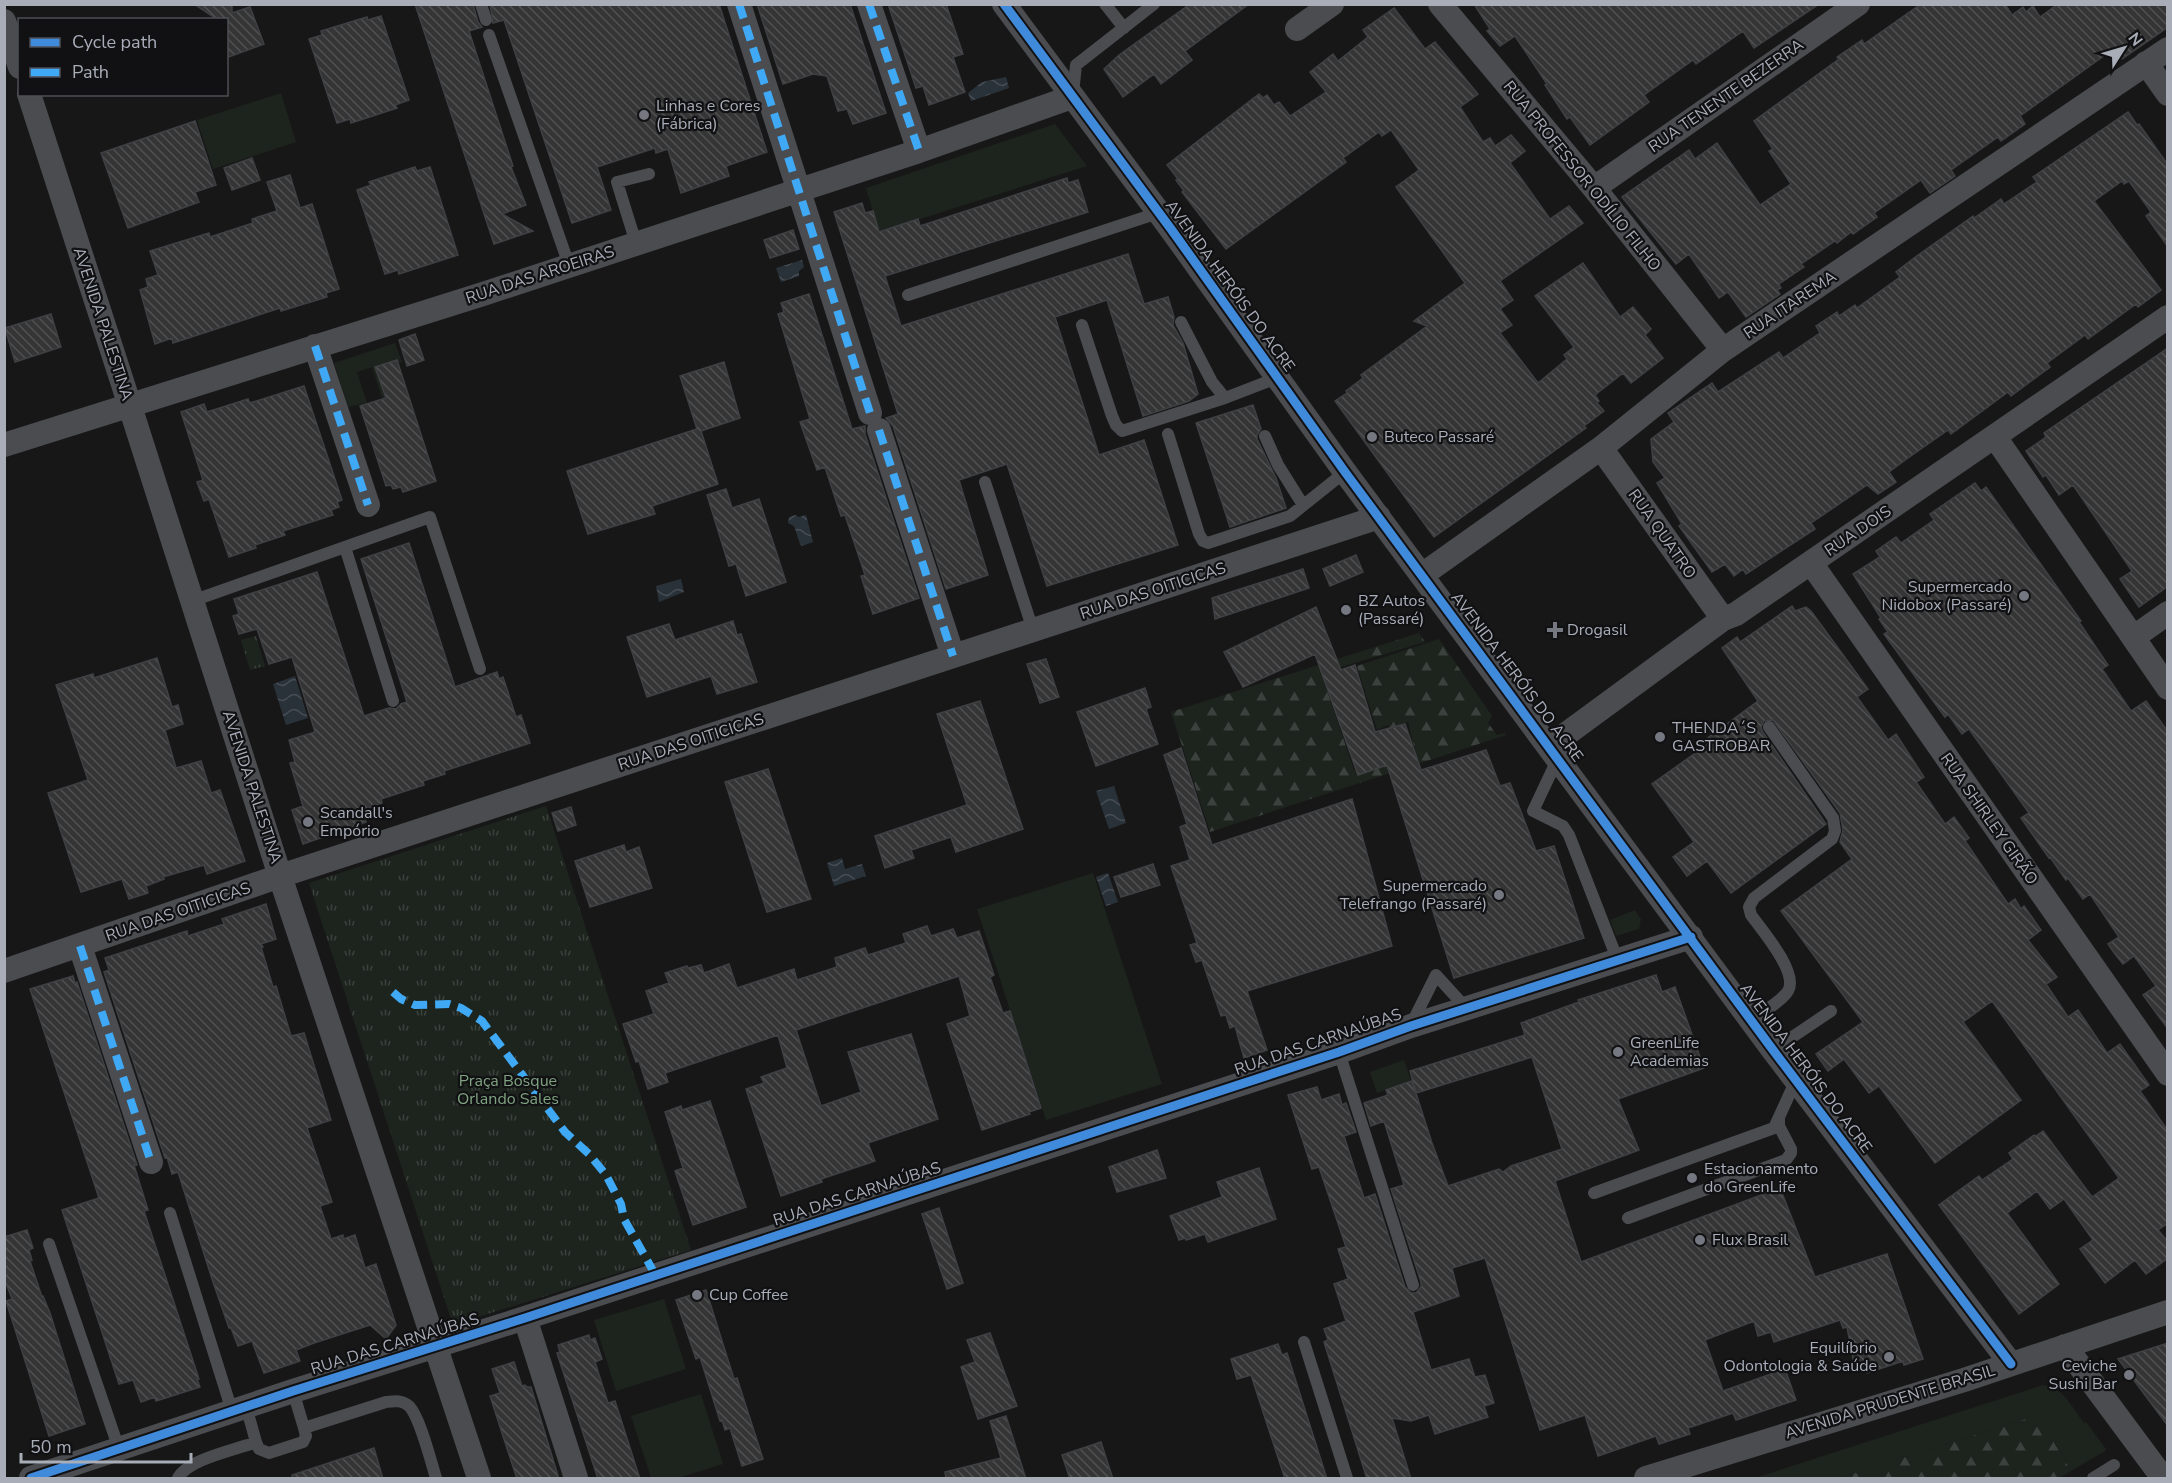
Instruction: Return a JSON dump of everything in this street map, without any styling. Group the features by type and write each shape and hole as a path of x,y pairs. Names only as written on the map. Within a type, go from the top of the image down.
{"street":[{"path":"739,4 953,656"},
{"path":"869,4 919,151"},
{"name":"AVENIDA HERÓIS DO ACRE","path":"1004,4 1345,472 1773,1050 2011,1364"},
{"path":"1297,28 1332,4"},
{"name":"RUA PROFESSOR ODÍLIO FILHO","path":"1440,4 1594,188 1723,350"},
{"name":"RUA TENENTE BEZERRA","path":"1594,188 1858,4"},
{"path":"4,21 18,61"},
{"name":"RUA ITAREMA","path":"1422,575 1601,448 1723,350 2168,49"},
{"path":"2146,63 2168,94"},
{"name":"AVENIDA PALESTINA","path":"29,96 280,876 479,1479"},
{"name":"RUA DAS AROEIRAS","path":"4,445 919,151 1072,97"},
{"name":"RUA DOIS","path":"1554,752 1723,619 1736,614 2168,317"},
{"path":"315,346 368,505"},
{"path":"1995,438 2168,688"},
{"name":"RUA QUATRO","path":"1601,448 1723,619"},
{"name":"RUA DAS OITICICAS","path":"4,970 280,876 1379,517"},
{"name":"RUA SHIRLEY GIRÃO","path":"1811,563 2168,1074"},
{"path":"2134,637 2168,613"},
{"name":"RUA DAS CARNAÚBAS","path":"31,1479 293,1391 436,1347 1339,1052 1411,1026 1691,937"},
{"path":"80,946 151,1162"},
{"name":"AVENIDA PRUDENTE BRASIL","path":"1646,1479 2168,1312"},
{"path":"525,1318 576,1479"},
{"path":"2066,1346 2163,1479"}],"lane":[{"path":"481,4 486,20"},
{"path":"1105,4 1124,28"},
{"path":"1072,97 1076,66 1154,4"},
{"path":"489,35 569,265"},
{"path":"636,243 617,182 649,174"},
{"path":"909,296 1158,213"},
{"path":"1181,322 1208,374 1225,398"},
{"path":"1082,325 1112,416 1122,431 1225,398 1277,378"},
{"path":"1168,434 1203,541 1208,543 1284,518 1345,472"},
{"path":"1265,436 1278,465 1303,505"},
{"path":"985,482 1034,630"},
{"path":"192,602 430,517 480,669"},
{"path":"345,547 393,701"},
{"path":"1751,1020 1787,994 1792,984 1789,970 1751,915 1749,907 1754,898 1832,839 1835,831 1833,818 1769,727"},
{"path":"1554,752 1533,811 1563,826 1569,836 1618,961"},
{"path":"1411,1026 1436,975 1467,1009"},
{"path":"1773,1050 1831,1011"},
{"path":"1339,1052 1413,1286"},
{"path":"1594,1193 1774,1128 1796,1080"},
{"path":"1628,1218 1786,1160 1791,1149 1779,1126 1779,1117"},
{"path":"170,1213 239,1409 259,1449 269,1453 303,1442 306,1436 293,1391"},
{"path":"49,1244 119,1449"},
{"path":"1304,1342 1347,1479"},
{"path":"304,1428 386,1402 402,1402 415,1414 436,1479"},
{"path":"178,1479 183,1470 193,1464 256,1442"},
{"path":"2093,1479 2114,1466"}],"green space":[{"path":"281,93 296,142 213,169 197,120"},
{"path":"1055,124 1087,166 879,232 866,188"},
{"path":"395,343 402,362 398,363 397,360 375,367 385,397 382,398 372,367 357,372 367,403 348,407 334,363"},
{"path":"1419,633 1425,642 1321,673 1354,770 1375,762 1377,769 1416,755 1408,722 1389,728 1388,725 1377,730 1357,666 1439,639 1492,716 1488,723 1497,735 1505,733 1506,735 1210,832 1171,712"},
{"path":"256,636 265,666 250,670 241,640"},
{"name":"Praça Bosque Orlando Sales","path":"546,806 691,1250 453,1325 309,883"},
{"path":"1093,873 1162,1084 1046,1120 977,909"},
{"path":"1635,910 1641,919 1639,929 1616,936 1610,920"},
{"path":"1404,1060 1411,1081 1377,1093 1370,1072"},
{"path":"664,1299 686,1369 616,1391 594,1320"},
{"path":"2043,1385 2057,1390 2067,1399 2106,1449 2105,1451 2071,1471 2038,1415 1839,1478 1755,1478"},
{"path":"701,1394 723,1464 678,1478 651,1478 631,1416"},
{"path":"2038,1415 2071,1471 2059,1478 1839,1478"}],"water":[{"path":"1006,77 1009,88 971,101 968,93 982,82"},
{"path":"802,260 804,267 799,271 799,276 781,282 776,268"},
{"path":"795,515 799,517 806,515 813,542 802,546 800,544 794,526 788,523 789,517"},
{"path":"681,579 684,592 659,602 656,586"},
{"path":"295,676 308,718 286,725 273,684"},
{"path":"1114,786 1126,823 1109,829 1096,791"},
{"path":"842,858 845,869 862,864 866,876 834,886 827,863"},
{"path":"1108,873 1118,902 1106,906 1096,877"}],"building":[{"path":"194,4 232,4 232,13 250,7 264,44 228,57 228,18 215,18"},
{"path":"415,4 473,4 478,22 482,27 469,31 513,166 511,167 526,205 502,214 533,231 494,244"},
{"path":"490,4 719,4 767,152 726,166 729,176 681,193 668,149 656,153 655,148 597,167 611,210 572,223 504,20 493,23"},
{"path":"757,4 850,4 886,113 853,124 847,109 838,111 827,76 813,74 783,84"},
{"path":"888,4 946,4 963,54 953,57 965,92 929,105 923,86 916,88"},
{"path":"1190,4 1249,4 1185,51 1192,60 1161,84 1154,74 1123,97 1104,69 1119,55"},
{"path":"1474,4 1819,4 1754,48 1743,31 1696,64 1693,60 1644,95 1649,102 1590,145 1570,117 1567,119 1515,36 1500,46 1487,31 1490,29"},
{"path":"1921,4 2005,4 2012,15 2023,7 2026,12 2033,6 2040,17 2058,4 2168,4 2168,27 2122,59 2115,48 2020,116 2025,124 2001,141 1998,137 1951,170 1955,176 1930,193 1921,180 1874,213 1877,217 1853,234 1851,232 1837,243 1835,241 1801,264 1804,267 1779,284 1781,288 1777,290 1780,294 1746,317 1728,292 1719,298 1689,254 1676,264 1622,197 1689,150 1695,159 1717,143 1760,205 1791,184 1769,151 1773,149 1754,121 1839,59 1837,57 1862,40 1864,44"},
{"path":"1394,8 1425,49 1435,42 1478,94 1460,107 1483,142 1490,138 1495,146 1511,135 1525,151 1510,163 1550,219 1569,206 1583,223 1500,281 1513,300 1500,309 1512,325 1500,333 1538,383 1567,359 1564,355 1574,347 1535,296 1583,263 1620,317 1633,307 1651,329 1645,335 1663,358 1631,383 1623,373 1595,395 1599,401 1597,403 1604,411 1584,426 1586,428 1434,537 1335,401 1363,378 1361,375 1427,326 1414,321 1465,283 1396,187 1419,170 1391,130 1382,136 1379,132 1343,158 1346,162 1226,249 1182,192 1184,191 1176,180 1178,179 1167,165 1259,94 1263,98 1267,95 1274,105 1279,102 1290,116 1326,92 1310,72 1333,54 1338,61 1368,37 1363,30"},
{"path":"381,16 409,100 395,105 397,108 351,123 350,119 337,123 309,39 322,35 321,31 367,17 368,20"},
{"path":"2128,112 2168,165 2168,247 2146,216 2151,212 2129,181 2124,184 2122,181 2094,201 2161,290 2138,307 2136,304 2088,339 2085,335 2047,363 2050,367 2011,396 2008,392 1951,434 1948,430 1908,458 1889,472 1896,482 1878,494 1867,485 1811,523 1815,529 1746,574 1743,569 1734,576 1725,564 1712,572 1679,526 1682,524 1657,483 1665,478 1653,462 1651,439 1674,422 1668,413 1712,383 1718,392 1779,352 1783,358 1820,333 1816,326 1837,312 1839,316 1855,305 1857,308 1900,277 1896,272 1914,258 1973,216 1974,218 2001,199 2004,204 2037,182 2033,177"},
{"path":"195,121 216,185 195,192 199,202 128,228 101,153"},
{"path":"252,158 260,180 232,190 224,168"},
{"path":"415,167 417,171 430,167 458,255 399,274 398,270 385,274 357,190 371,185 369,182"},
{"path":"290,175 300,208 312,204 339,289 326,293 327,297 281,311 280,308 173,343 172,338 155,344 140,290 148,287 146,279 158,275 150,251 209,233 210,237 253,223 252,219 277,211 267,182"},
{"path":"1067,178 1068,183 1078,180 1088,212 885,276 901,326 1128,254 1144,304 1168,297 1174,317 1173,325 1183,343 1198,394 1189,401 1143,416 1107,300 1055,317 1099,455 1144,440 1178,545 1047,586 1007,464 959,480 988,575 946,589 893,426 886,418 898,414 834,212 862,203 865,213 873,211 879,232 918,219 920,226"},
{"path":"793,230 799,249 770,258 764,240"},
{"path":"809,294 852,429 865,426 865,434 919,598 873,614 861,576 865,575 845,515 841,516 825,467 817,470 800,422 810,419 778,314 784,312 781,303"},
{"path":"51,314 61,347 15,362 5,328"},
{"path":"415,334 424,360 407,366 399,340"},
{"path":"2168,348 2168,586 2139,607 2120,579 2132,571 2073,485 2059,495 2046,475 2043,477 2026,451 2046,437 2044,433"},
{"path":"397,360 436,481 403,492 401,487 393,489 391,485 386,486 360,406 386,398 375,367"},
{"path":"724,362 740,418 701,431 718,484 652,506 655,514 588,534 567,471 697,429 680,376"},
{"path":"304,386 342,500 337,502 339,507 331,510 333,515 283,531 285,535 229,557 209,499 204,501 197,482 203,480 181,412 204,404 207,412 248,399 250,403"},
{"path":"1253,405 1261,429 1257,439 1276,478 1286,508 1230,527 1196,423"},
{"path":"1975,483 1981,491 1986,487 2081,621 2079,622 2108,665 2102,669 2131,711 2146,701 2168,732 2168,1029 2143,995 2156,986 2134,956 2123,964 2115,954 2108,944 2119,937 2090,894 2083,899 2068,878 2066,880 2049,858 2021,818 2029,813 1969,729 1962,734 1948,714 1945,717 1884,634 1888,632 1879,619 1881,618 1853,574 1880,557 1876,551 1896,537 1901,543 1934,520 1930,514"},
{"path":"726,489 732,508 759,499 786,582 746,596 736,564 729,566 707,495"},
{"path":"409,543 455,687 497,672 499,679 503,677 516,717 521,715 530,743 444,771 445,774 423,781 424,785 381,799 382,803 362,810 366,822 303,844 292,810 303,806 290,763 295,762 289,740 315,732 292,657 269,664 257,629 239,634 233,616 239,614 234,599 317,572 364,716 389,708 396,709 407,702 361,559"},
{"path":"1356,555 1363,572 1330,586 1323,569"},
{"path":"1303,569 1309,588 1215,619 1212,598"},
{"path":"1792,606 1795,611 1806,607 1811,611 1868,689 1857,697 1888,740 1896,734 1924,777 1916,782 1945,824 1954,817 1969,838 1965,841 2008,904 2015,899 2021,909 2024,906 2041,930 2028,940 2057,977 2046,984 2068,1017 2078,1010 2107,1053 2120,1044 2149,1085 2140,1091 2168,1131 2168,1223 2158,1230 2168,1242 2168,1258 2146,1274 2135,1260 2105,1283 2080,1249 2093,1240 2064,1199 2050,1209 2037,1191 2007,1213 2059,1284 2019,1314 1939,1205 1979,1176 1982,1180 2013,1159 2009,1153 2043,1131 2092,1197 2119,1178 1992,1001 1963,1022 2021,1100 1935,1163 1879,1086 1869,1093 1844,1059 1828,1071 1816,1054 1863,1022 1781,911 1852,859 1840,842 1843,830 1840,813 1773,720 1764,721 1762,731 1826,824 1731,893 1707,861 1687,876 1673,857 1694,842 1652,784 1708,744 1705,740 1758,701 1722,648 1737,637 1740,642"},
{"name":"Supermercado Telefrango (Passaré)","path":"1316,607 1341,670 1355,665 1375,732 1405,724 1421,770 1486,750 1500,786 1510,783 1536,851 1554,846 1584,938 1454,978 1387,765 1358,775 1315,654 1243,687 1224,652"},
{"path":"733,621 737,635 741,634 757,682 717,694 711,676 647,697 627,637 669,624 675,640"},
{"path":"157,658 172,707 178,705 183,724 165,730 176,768 201,761 211,793 220,790 245,861 207,874 204,865 163,877 164,879 146,886 148,893 129,899 122,879 81,892 48,793 88,780 56,685 93,674 94,678"},
{"path":"1046,659 1059,697 1040,703 1027,664"},
{"path":"1145,688 1151,707 1146,709 1158,744 1096,766 1077,712"},
{"path":"980,701 1023,829 956,852 951,837 911,850 914,858 885,868 875,836 967,805 937,714"},
{"path":"1181,748 1212,845 1352,799 1392,946 1247,991 1267,1050 1244,1058 1235,1026 1230,1028 1226,1015 1221,1016 1202,960 1196,962 1190,945 1197,943 1171,866 1190,860 1180,827 1187,824 1164,755"},
{"path":"768,769 811,899 767,912 725,782"},
{"path":"571,807 576,825 558,831 552,813"},
{"path":"624,845 626,852 639,847 652,888 590,907 575,861"},
{"path":"1153,864 1160,885 1121,897 1114,877"},
{"path":"266,904 276,939 261,944 263,947 261,947 273,987 276,986 291,1036 304,1033 331,1120 307,1128 332,1202 320,1206 331,1239 343,1235 343,1239 355,1235 365,1268 376,1264 396,1325 386,1339 370,1325 314,1343 296,1350 300,1361 264,1373 252,1341 238,1346 229,1328 178,1172 172,1174 167,1157 165,1158 104,972 109,970 105,958 187,931 188,936 224,924 222,919"},
{"path":"927,926 931,936 953,929 957,938 979,931 994,975 990,977 1003,1013 1010,1011 1041,1108 982,1130 947,1024 970,1016 959,976 796,1030 821,1106 861,1092 848,1052 911,1034 938,1119 868,1143 875,1161 821,1179 822,1182 781,1196 746,1089 764,1083 761,1077 787,1068 778,1035 665,1073 668,1082 648,1089 623,1024 654,1014 646,991 669,983 665,973 687,966 688,968 701,965 704,973 729,964 737,988 794,969 797,980 837,967 835,958 865,948 868,955 906,943 903,934"},
{"path":"1656,975 1662,992 1675,987 1704,1068 1618,1099 1639,1150 1555,1181 1581,1262 1780,1188 1815,1277 1887,1254 1923,1359 1904,1365 1903,1361 1867,1373 1865,1369 1858,1372 1847,1327 1843,1328 1840,1320 1774,1342 1771,1332 1758,1336 1754,1321 1705,1340 1723,1391 1785,1369 1796,1400 1736,1420 1733,1413 1688,1428 1690,1434 1659,1444 1656,1436 1598,1456 1585,1415 1540,1430 1485,1258 1452,1268 1459,1296 1413,1312 1431,1370 1469,1359 1475,1377 1485,1375 1494,1403 1484,1406 1488,1417 1435,1434 1429,1415 1411,1421 1392,1418 1411,1479 1367,1479 1324,1342 1328,1340 1324,1329 1346,1321 1334,1284 1348,1279 1338,1249 1346,1247 1319,1167 1312,1169 1288,1095 1317,1087 1321,1100 1339,1094 1342,1105 1346,1103 1356,1132 1344,1136 1364,1198 1375,1194 1405,1287 1411,1293 1416,1293 1421,1287 1421,1282 1391,1189 1404,1185 1384,1121 1371,1126 1364,1103 1388,1095 1386,1090 1412,1081 1432,1143 1448,1186 1499,1169 1503,1172 1511,1166 1562,1149 1532,1057 1416,1093 1410,1071 1525,1035 1521,1023 1579,1002 1578,1000"},
{"path":"73,976 75,983 77,982 137,1165 134,1165 148,1210 144,1211 199,1379 197,1379 200,1387 156,1401 155,1397 141,1402 133,1380 119,1384 62,1210 99,1198 30,989"},
{"path":"710,1101 746,1207 693,1225 675,1171 683,1168 665,1112 681,1106 682,1110"},
{"path":"1157,1150 1166,1178 1117,1192 1109,1167"},
{"path":"1259,1168 1276,1219 1208,1242 1205,1234 1179,1240 1170,1216 1222,1197 1217,1182"},
{"path":"939,1208 963,1283 947,1289 922,1214"},
{"path":"27,1230 33,1248 29,1250 32,1260 30,1261 50,1313 85,1424 49,1436 6,1301 12,1299 4,1278 4,1237"},
{"path":"706,1290 734,1379 737,1378 763,1459 742,1466 730,1428 725,1430 722,1420 720,1421 700,1357 696,1359 676,1300"},
{"path":"990,1333 1017,1406 978,1419 961,1367 975,1362 967,1340"},
{"path":"589,1335 590,1340 595,1338 602,1359 595,1362 608,1403 615,1401 640,1479 598,1479 557,1353 560,1352 558,1345"},
{"path":"2168,1343 2168,1426 2118,1359"},
{"path":"1278,1344 1282,1355 1287,1353 1327,1479 1285,1479 1251,1375 1237,1379 1231,1359"},
{"path":"514,1362 522,1386 531,1387 559,1479 517,1479 490,1396 500,1393 492,1369"},
{"path":"1006,1416 1026,1479 946,1479 945,1472 1001,1458 990,1421"},
{"path":"1101,1442 1113,1479 1070,1479 1062,1455"},
{"path":"374,1448 383,1479 292,1479 292,1475"}],"marked path":[{"path":"739,4 870,413"},
{"path":"869,4 919,151"},
{"path":"315,346 368,505"},
{"path":"879,430 953,656"},
{"path":"80,946 151,1162"},
{"path":"393,992 401,999 415,1005 449,1004 461,1008 482,1021 565,1132 589,1154 606,1175 621,1204 624,1219 656,1276"}],"cycle path":[{"path":"1004,4 1171,229 1345,472 1773,1050 2011,1364"},
{"path":"31,1478 1339,1052 1411,1026 1691,937"}],"place":[{"name":"Linhas e Cores (Fábrica)","path":"644,115"},
{"name":"Buteco Passaré","path":"1372,437"},
{"name":"Supermercado Nidobox (Passaré)","path":"2024,596"},
{"name":"BZ Autos (Passaré)","path":"1346,610"},
{"name":"Drogasil","path":"1555,630"},
{"name":"THENDA´S GASTROBAR","path":"1660,737"},
{"name":"Scandall's Empório","path":"308,822"},
{"name":"Supermercado Telefrango (Passaré)","path":"1499,895"},
{"name":"GreenLife Academias","path":"1618,1052"},
{"name":"Estacionamento do GreenLife","path":"1692,1178"},
{"name":"Flux Brasil","path":"1700,1240"},
{"name":"Cup Coffee","path":"697,1295"},
{"name":"Equilíbrio Odontologia & Saúde","path":"1889,1357"},
{"name":"Ceviche Sushi Bar","path":"2129,1375"}]}
